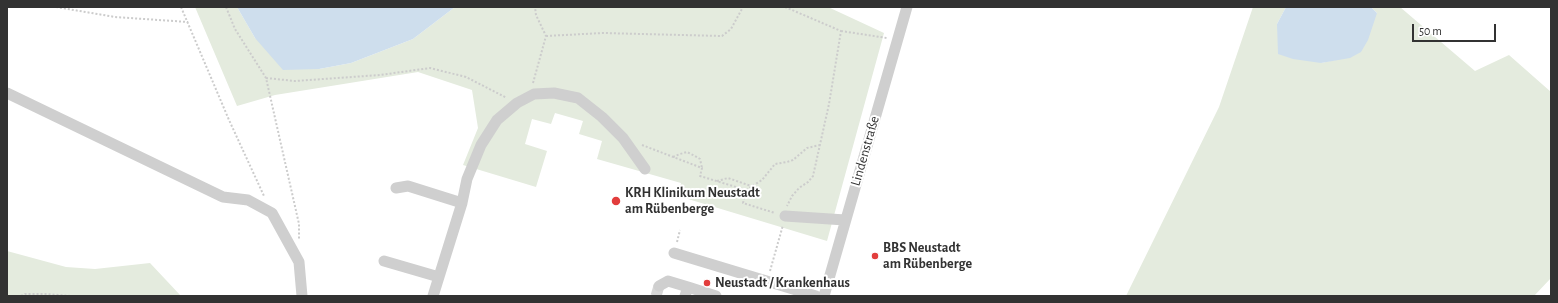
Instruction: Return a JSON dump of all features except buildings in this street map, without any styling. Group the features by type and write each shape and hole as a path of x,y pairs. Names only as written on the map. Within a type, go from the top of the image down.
{"street":[{"name":"Lindenstraße","path":"824,296 907,7"},
{"path":"7,93 223,197 248,200 272,213 299,262 302,296"},
{"path":"433,296 462,203 467,179 481,145 497,120 517,103 534,94 554,93 578,98 602,116 624,138 645,169"},
{"path":"396,188 408,186 462,203"},
{"path":"785,216 845,220"},
{"path":"674,253 816,296"},
{"path":"384,261 439,277"},
{"path":"659,286 668,281 687,292 716,296"}],"path":[{"path":"56,7 115,17 188,22"},
{"path":"182,7 229,120 272,213"},
{"path":"226,7 235,30 266,78 299,224 299,239"},
{"path":"534,7 536,15 546,36 533,84 534,94"},
{"path":"546,36 603,33 722,36 731,29 743,7"},
{"path":"785,7 841,31 897,40"},
{"path":"767,281 788,203 792,196 813,176 841,31"},
{"path":"266,78 295,81 380,75 430,68 466,77 517,103"},
{"path":"624,138 702,168"},
{"path":"785,216 743,203 746,190 762,180 775,164 793,160 807,148 820,145"},
{"path":"674,157 687,152 700,159 702,168 700,176 746,190"},
{"path":"716,181 728,178 751,186"},
{"path":"21,296 25,294 70,296"}],"shaded area":[{"path":"195,7 237,7 255,38 319,69 351,63 413,39 455,7 828,7 884,33 827,241 678,196 681,183 597,159 602,141 579,134 583,121 555,113 551,124 532,119 525,144 547,151 536,187 463,165 478,128 472,90 418,72 275,95 237,106"},
{"path":"1253,7 1286,7 1277,24 1321,63 1335,60 1377,13 1371,7 1400,7 1475,71 1509,55 1551,92 1551,278 1534,296 1126,296 1219,107"},
{"path":"7,251 66,267 95,269 150,263 181,296 7,296"}],"water":[{"path":"237,7 455,7 413,39 351,63 319,69 283,70 255,38"},
{"path":"1286,7 1371,7 1377,13 1368,40 1361,52 1350,58 1321,63 1293,59 1278,54 1277,24"}],"tunnel":[{"path":"656,296 659,286"}],"place":[{"name":"KRH Klinikum Neustadt am Rübenberge","path":"616,201"},
{"name":"BBS Neustadt am Rübenberge","path":"875,256"},
{"name":"Neustadt / Krankenhaus","path":"707,283"}]}
